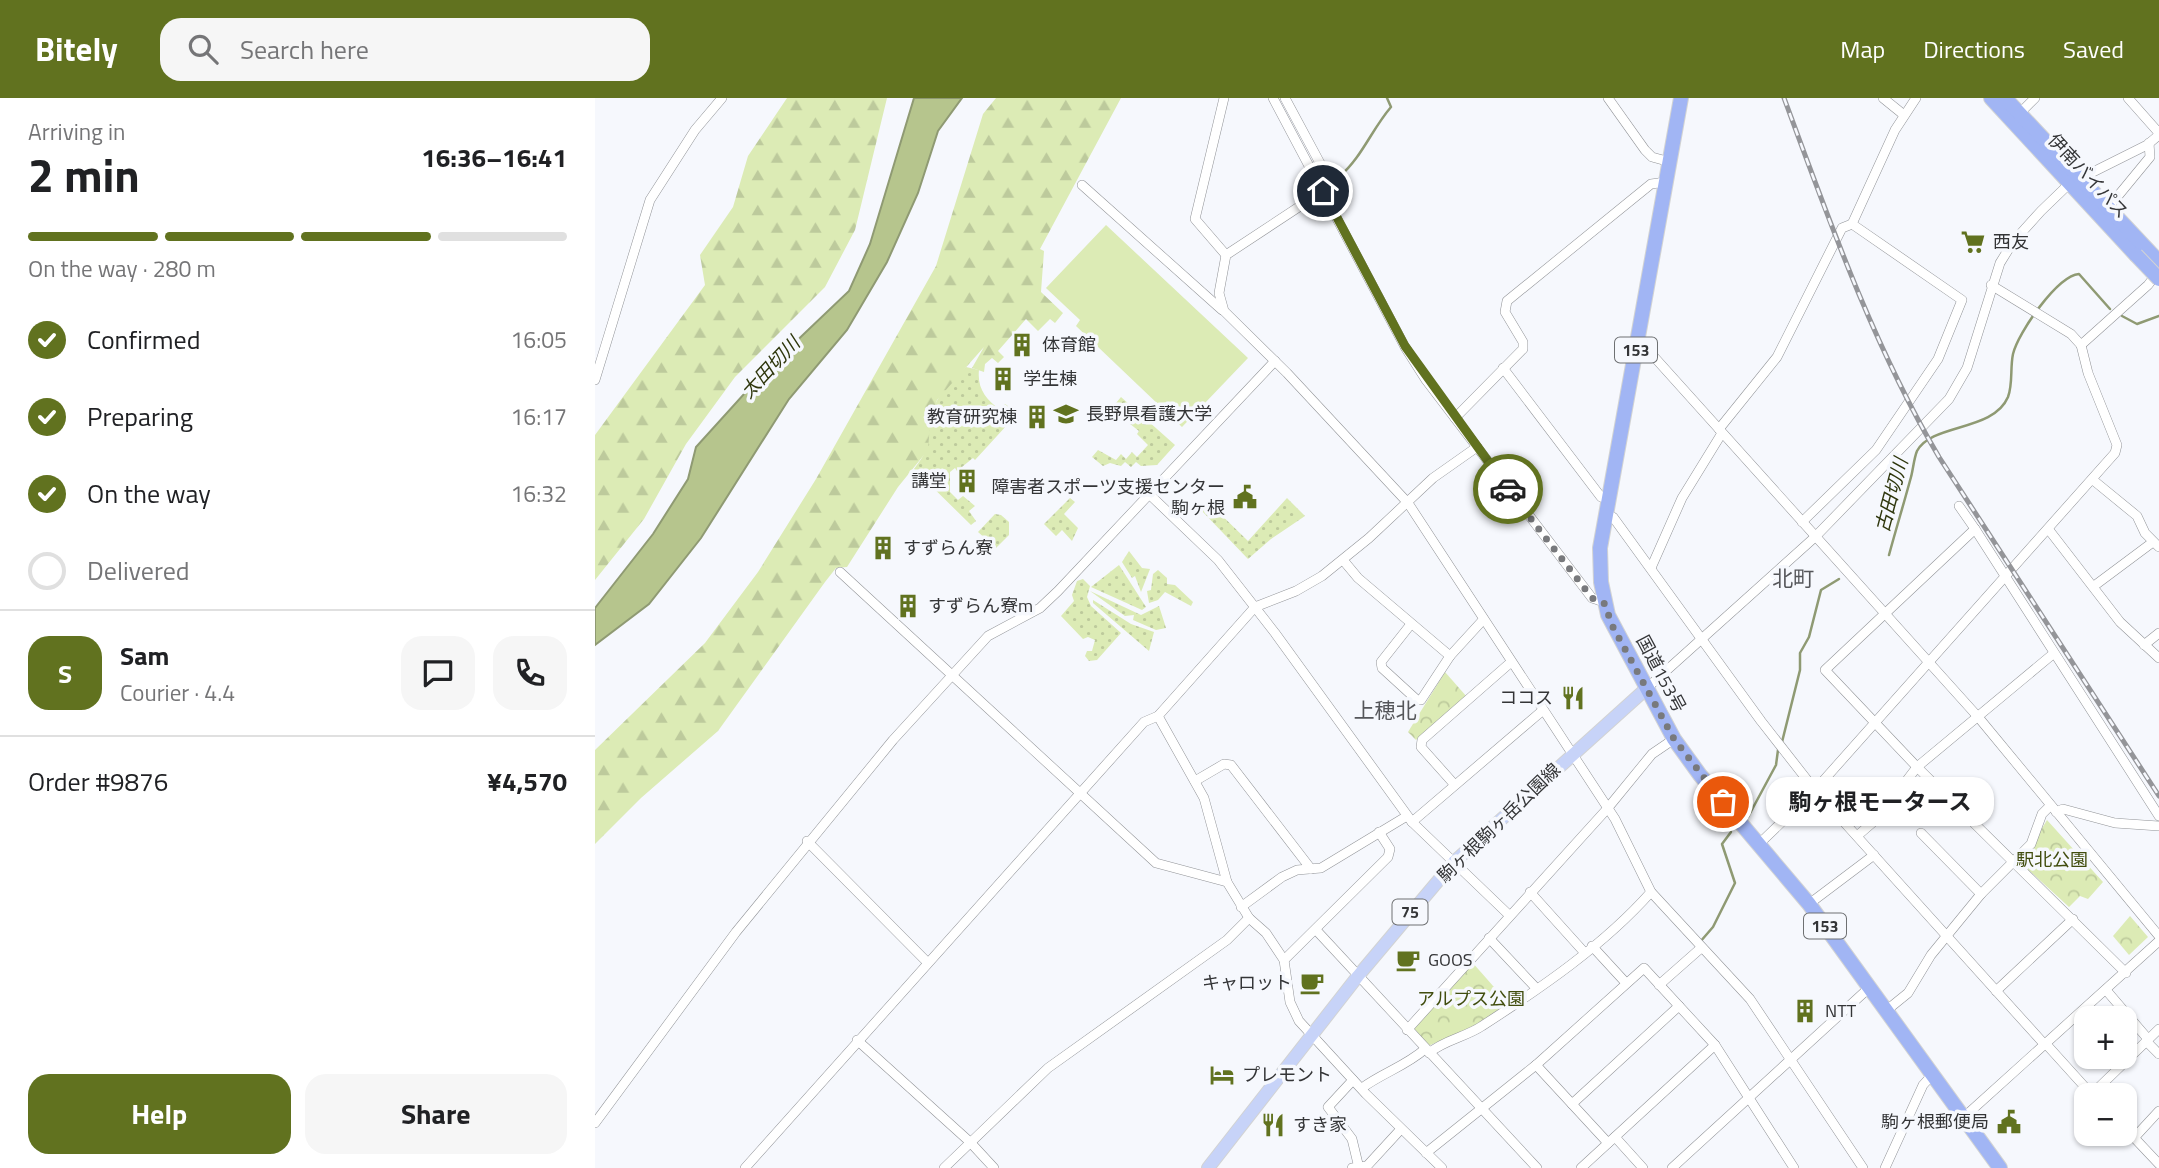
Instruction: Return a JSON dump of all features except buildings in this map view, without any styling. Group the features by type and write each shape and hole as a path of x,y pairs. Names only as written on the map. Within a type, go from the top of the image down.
{"highway":[{"name":"国道153号","path":"1681,98 1606,515 1600,557 1604,603 1613,627 1674,739 1700,775 1809,904 2000,1168"},
{"name":"伊南バイパス","path":"1991,98 2074,182 2108,208 2159,262"},
{"name":"伊南バイパス","path":"2005,98 2136,256 2159,279"}],"main road":[{"name":"駒ヶ根駒ヶ岳公園線","path":"1208,1168 1358,976 1454,862 1647,688"}],"street":[{"path":"595,380 650,200 695,130 722,98"},
{"path":"1224,98 1195,219 1226,255"},
{"path":"1273,98 1405,346 1476,447 1592,598 1604,603"},
{"path":"1224,311 1219,293 1226,255 1323,191 1328,178 1285,98"},
{"path":"1608,98 1645,150 1652,157 1670,162"},
{"path":"1883,98 1903,115"},
{"path":"1651,568 1682,498 1720,431 1777,357 1842,228 1852,224 1903,115 1916,98"},
{"path":"2019,114 2035,98"},
{"path":"1647,688 1815,537 1949,399 1967,368 1991,285 2013,242 2074,182 2149,143 2159,134 2128,98"},
{"path":"2108,208 2150,157 2149,143"},
{"path":"1455,418 1523,349 1523,342 1505,312 1507,301 1651,184 1666,182"},
{"path":"1082,185 1275,360 1408,503 1482,621 1607,809 1651,892 1750,999 1863,1168"},
{"path":"1801,522 1876,450 1938,359 1962,300 1852,224"},
{"path":"2081,345 2148,285 2159,271"},
{"path":"1759,844 1815,790 2115,453 2117,445 2088,373 2081,345 2071,334 2049,323 1991,285"},
{"path":"1638,339 1979,718 2159,938 2126,973 1963,1118"},
{"path":"595,1122 807,841 952,676 988,636 1040,608 1058,592 1275,360"},
{"path":"1503,368 1601,497 1609,498"},
{"path":"745,1168 1078,793 1144,722 1157,716 1255,607 1296,591 1343,560 1433,478 1476,447"},
{"path":"2093,480 2137,516 2156,545 2094,586"},
{"path":"1149,494 1218,560 1409,819 1509,915"},
{"path":"1959,506 2159,816"},
{"path":"1606,515 1613,517 1703,637 1761,721 1815,790 2081,1083"},
{"path":"1975,529 1825,670 1917,766 2126,973"},
{"path":"2049,530 2120,622 2159,658"},
{"path":"1343,560 1411,624 1450,656"},
{"path":"840,572 1156,863 1227,882"},
{"path":"1411,624 1381,662 1382,668 1417,701 1421,700 1450,656 1482,621"},
{"path":"2144,645 2159,633"},
{"path":"1857,836 1879,817 1917,766 1979,718 2053,654"},
{"path":"1454,784 1421,747 1422,740 1510,663"},
{"path":"1241,907 1282,877 1297,870 1321,868 1379,832 1409,819 1542,711"},
{"path":"1157,716 1204,798 1227,882 1249,918 1266,933 1284,960 1290,1002 1299,1021 1353,1080 1442,1168"},
{"path":"1407,1030 1529,892 1607,809 1652,754 1674,739"},
{"path":"1195,781 1224,764 1231,765 1311,869"},
{"path":"1887,1010 1914,985 1946,936 1981,894 2031,844 2042,814 2053,809 2063,810 2115,823 2159,826"},
{"path":"1284,960 1317,931 1388,857 1390,849 1379,832"},
{"path":"1921,833 1981,894"},
{"path":"807,841 927,962"},
{"path":"1809,904 1874,855"},
{"path":"1529,892 1626,983"},
{"path":"1362,1088 1377,1076 1475,1031 1588,949 1631,914 1651,892"},
{"path":"944,1168 1048,1068 1227,940 1249,918"},
{"path":"1996,991 2073,919"},
{"path":"1317,931 1537,1168"},
{"path":"1489,938 1536,988"},
{"path":"1659,985 1702,948"},
{"path":"1426,1153 1536,1065 1644,968 1715,1045 1794,1168"},
{"path":"1672,1168 1870,987"},
{"path":"2106,990 2159,1054"},
{"path":"1572,1104 1679,1006"},
{"path":"2104,1083 2159,1029"},
{"path":"856,1040 970,1142 995,1168"},
{"path":"1581,1168 1715,1045"},
{"path":"1536,1065 1572,1104 1643,1168"},
{"path":"1885,1168 1923,1086 1933,1074"},
{"path":"1353,1080 1328,1107 1347,1131 1356,1149 1359,1168"},
{"path":"2137,1135 2159,1111"},
{"path":"1352,1168 1367,1166 1401,1129"},
{"path":"2137,1141 2159,1164"}],"green space":[{"path":"787,98 887,98 855,230 825,287 735,377 686,444 644,519 595,580 595,435 705,285 700,255 733,207 748,156"},
{"path":"996,98 1121,98 1040,249 1044,251 1041,292 1063,313 1055,323 1050,319 1038,331 1026,319 998,351 1004,357 998,363 992,358 985,364 984,372 972,368 984,347 937,400 930,424 928,450 898,487 847,567 836,568 718,731 641,798 595,844 595,750 705,643 758,572 816,479 936,266 983,114"},
{"path":"1106,225 1248,358 1182,427 1076,326 1080,320 1046,288"},
{"path":"966,367 979,370 981,388 995,406 1000,410 1005,404 1018,413 975,460 973,458 957,471 955,468 950,472 950,492 958,500 963,496 975,506 969,511 976,521 971,525 914,469 925,452 932,412 938,399"},
{"path":"1121,397 1175,445 1157,465 1141,466 1136,462 1131,467 1125,462 1121,466 1110,463 1103,466 1092,457 1098,450 1116,460 1121,454 1126,459 1132,452 1137,457 1148,445 1137,434 1139,431 1111,409"},
{"path":"1070,498 1075,502 1064,514 1078,528 1072,541 1062,530 1056,536 1044,524"},
{"path":"1287,498 1305,516 1271,539 1248,559 1201,510 1207,501 1248,541"},
{"path":"995,514 1001,515 1009,522 1009,535 996,548 978,532"},
{"path":"1129,551 1142,568 1150,569 1141,592 1135,576 1132,578 1122,562"},
{"path":"1119,565 1146,607 1142,610 1091,587"},
{"path":"1158,570 1167,578 1167,584 1175,585 1193,602 1191,606 1165,592 1158,600 1149,603 1147,591 1151,590 1153,574"},
{"path":"1083,579 1090,586 1087,597 1091,606 1121,633 1097,660 1089,661 1085,656 1087,651 1092,651 1095,640 1088,637 1083,639 1061,616 1074,601 1072,595 1077,581"},
{"path":"1090,591 1141,615 1159,606 1166,628 1156,630 1133,620 1134,615 1125,616"},
{"path":"1093,600 1131,624 1154,632 1149,651 1093,603"},
{"path":"1445,672 1467,697 1416,740 1408,732"},
{"name":"駅北公園","path":"2047,820 2103,882 2088,899 2080,896 2069,907 2021,863"},
{"path":"2130,916 2148,937 2129,955 2113,936"},
{"name":"アルプス公園","path":"1472,962 1508,1003 1473,1027 1428,1046 1414,1031 1415,1025"}],"water":[{"name":"太田切川","path":"914,98 962,98 938,131 918,193 887,262 847,330 789,399 701,538 649,604 595,645 595,608 653,534 688,479 696,447 764,372 849,291 870,244"}],"waterway":[{"path":"1340,176 1355,160 1391,107 1387,98"},
{"name":"古田切川","path":"1889,555 1917,451 1935,436 1977,422 2000,408 2010,392 2012,359 2016,345 2030,320 2050,295 2060,284 2079,274 2110,309"},
{"name":"古田切川","path":"2122,316 2137,324 2159,316"},
{"name":"古田切川","path":"1782,742 1800,670 1800,653 1809,637 1821,590 1839,579"},
{"name":"古田切川","path":"1748,817 1776,765 1778,750"},
{"name":"古田切川","path":"1700,942 1713,927 1735,883 1722,844 1731,832"}],"railway":[{"path":"1784,98 1854,281 1915,414 1939,457 2159,796"}],"way so far":[{"path":"1508,489 1592,598 1604,603 1613,627 1674,739 1723,802"}],"place":[{"name":"西友","path":"1973,242"},
{"name":"体育館","path":"1022,345"},
{"name":"学生棟","path":"1003,379"},
{"name":"長野県看護大学","path":"1066,414"},
{"name":"教育研究棟","path":"1037,417"},
{"name":"講堂","path":"967,481"},
{"name":"障害者スポーツ支援センター 駒ヶ根","path":"1245,497"},
{"name":"すずらん寮","path":"883,548"},
{"name":"すずらん寮m","path":"908,606"},
{"name":"ココス","path":"1573,698"},
{"name":"駒ヶ根モータース","path":"1723,802"},
{"name":"GOOS","path":"1408,960"},
{"name":"キャロット","path":"1312,983"},
{"name":"NTT","path":"1805,1011"},
{"name":"プレモント","path":"1222,1075"},
{"name":"駒ヶ根郵便局","path":"2009,1122"},
{"name":"すき家","path":"1273,1125"}],"district":[{"name":"北町","path":"1793,579"},
{"name":"上穂北","path":"1385,711"}],"route":[{"path":"1323,191 1405,346 1426,380 1508,489"}]}
